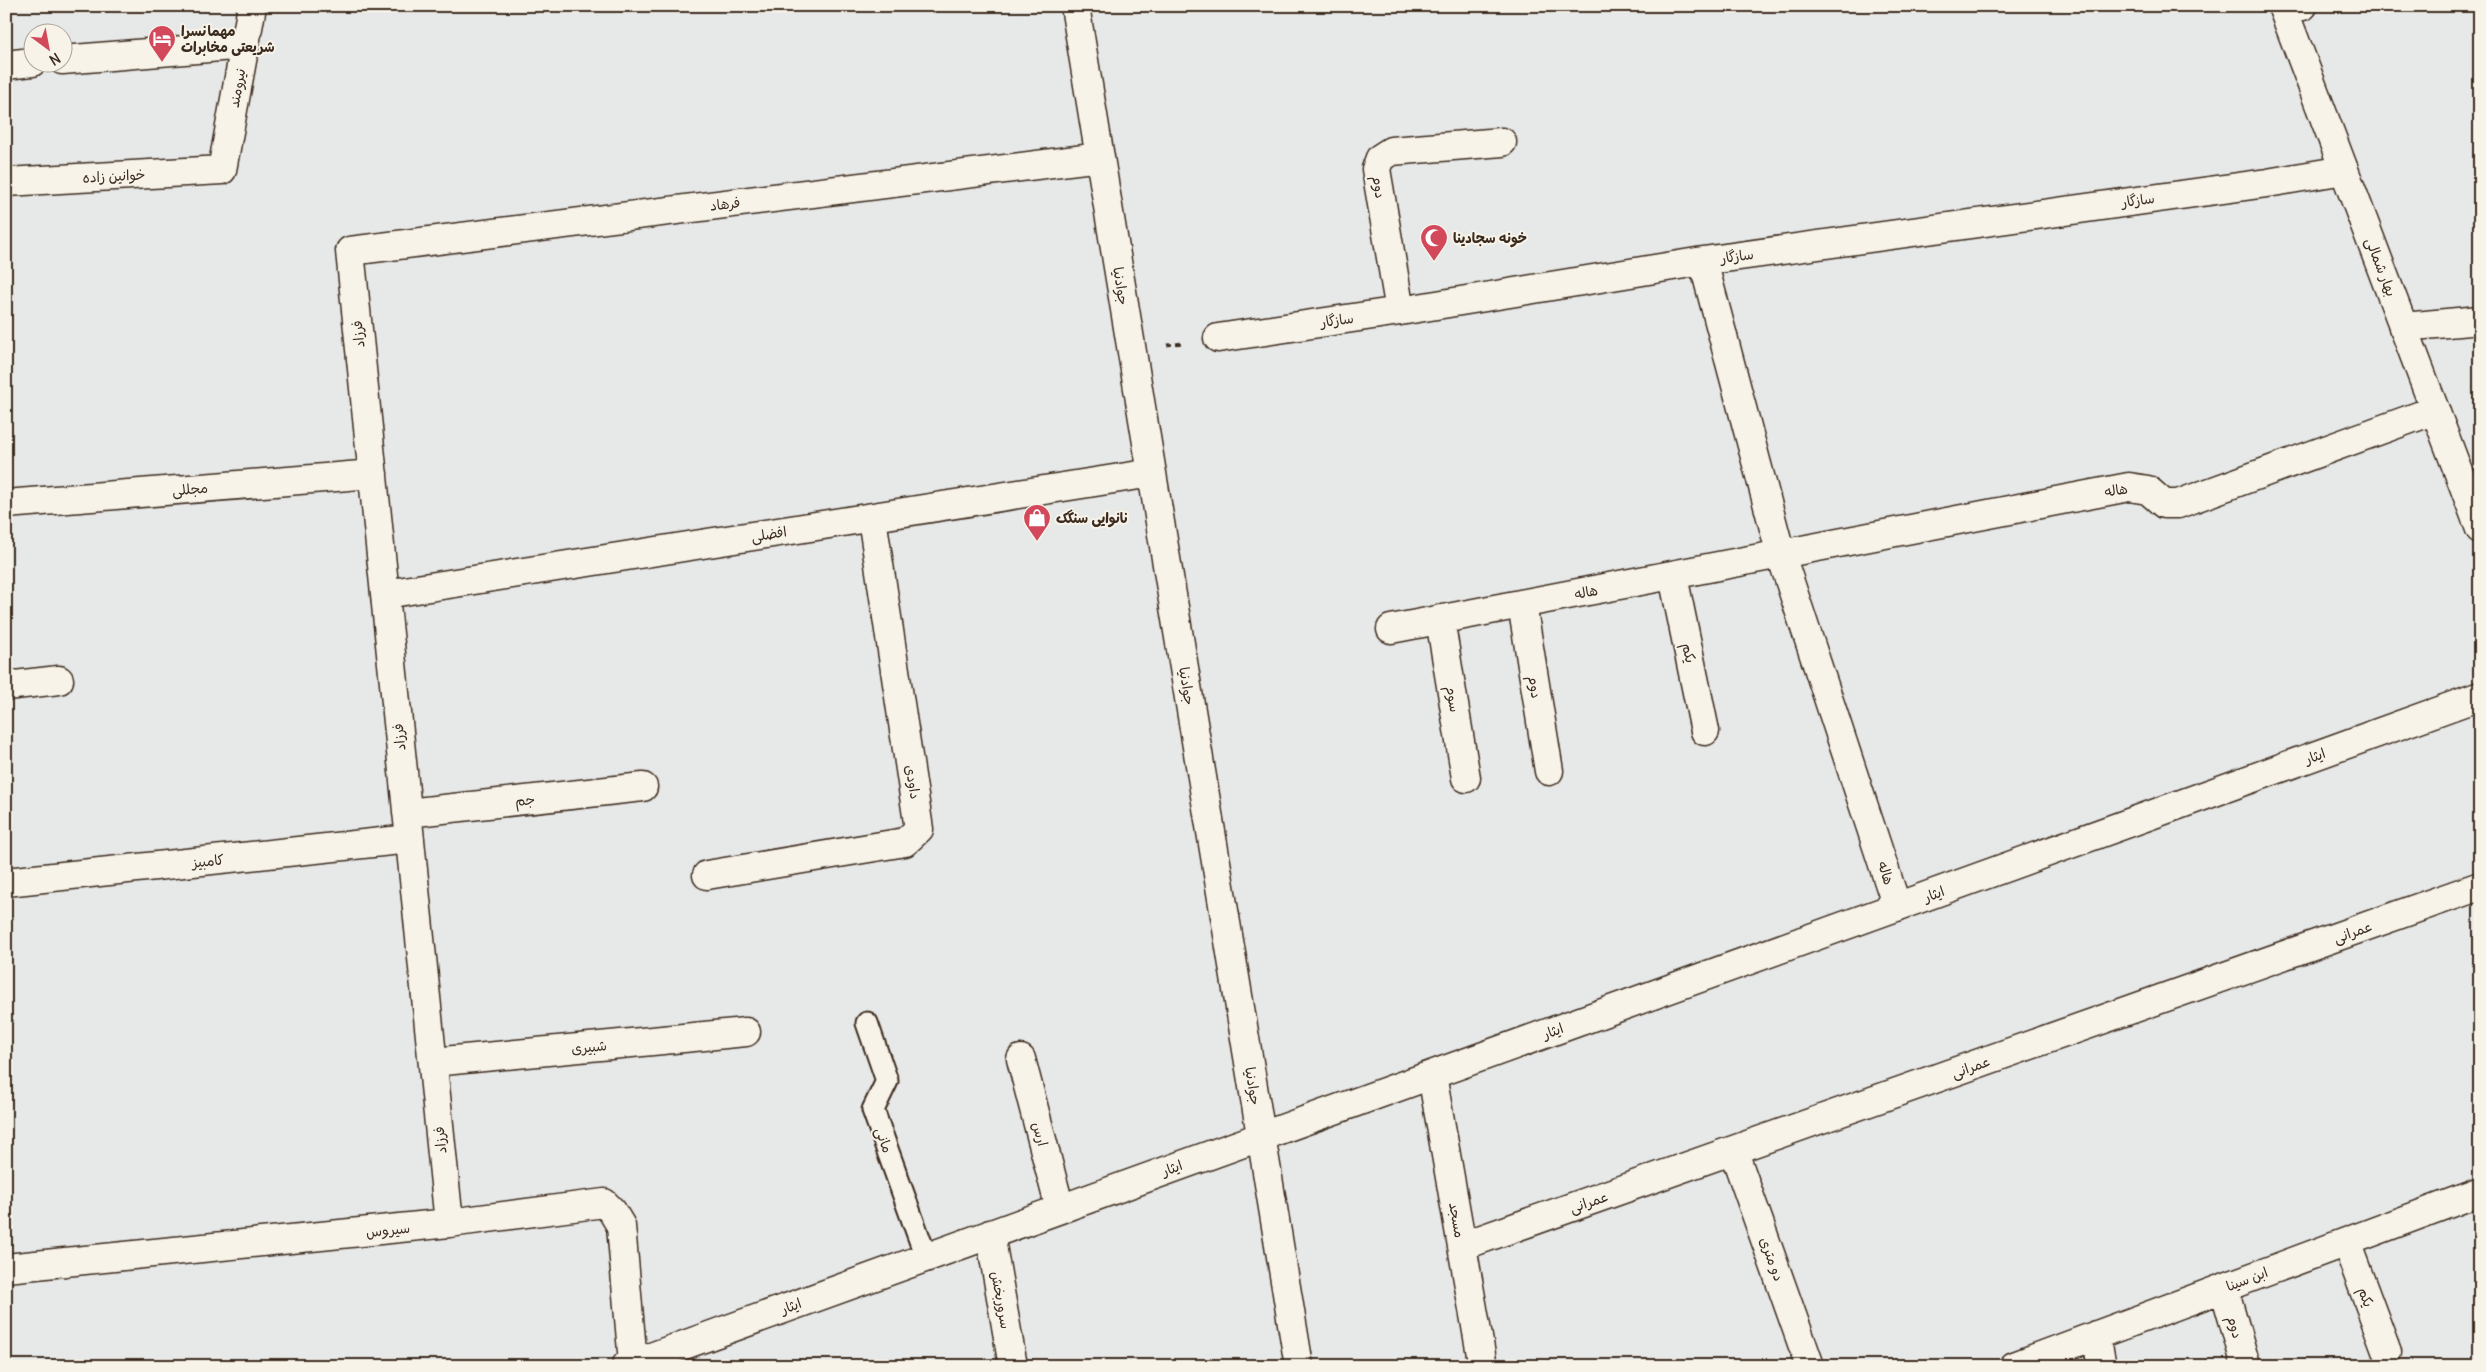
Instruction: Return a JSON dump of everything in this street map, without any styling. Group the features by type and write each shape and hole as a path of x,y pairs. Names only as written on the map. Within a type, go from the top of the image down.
{"street":[{"name":"نیرومند","path":"222,170 252,6"},
{"name":"جوادنیا","path":"1075,6 1300,1366"},
{"name":"بهار شمالی","path":"2290,7 2344,170 2480,528"},
{"path":"72,59 244,45"},
{"path":"6,65 22,63"},
{"name":"دوم","path":"1400,311 1376,170 1380,158 1391,151 1502,142"},
{"name":"فرهاد","path":"350,251 1100,157"},
{"name":"خوانین زاده","path":"6,182 222,170"},
{"name":"سازگار","path":"1218,338 1400,311 1703,261 2344,170"},
{"name":"فرزاد","path":"350,251 449,1224"},
{"name":"هاله","path":"1703,261 1781,555 1897,907"},
{"path":"2403,327 2480,320"},
{"name":"هاله","path":"1391,629 2129,487 2148,490 2168,505 2178,504 2435,410"},
{"name":"افضلی","path":"385,594 1152,473"},
{"name":"مجللی","path":"6,504 373,474"},
{"name":"داودی","path":"707,876 905,842 919,829 872,518"},
{"name":"یکم","path":"1673,576 1705,731"},
{"name":"دوم","path":"1522,604 1549,771"},
{"name":"سوم","path":"1440,620 1466,778"},
{"path":"6,686 59,680"},
{"name":"ایثار","path":"629,1364 2480,696"},
{"name":"جم","path":"407,813 643,787"},
{"name":"کامبیز","path":"6,882 410,839"},
{"name":"عمرانی","path":"1462,1246 1734,1152 2480,886"},
{"name":"شبیری","path":"432,1062 746,1032"},
{"name":"ارس","path":"1021,1059 1060,1209"},
{"name":"مسجد","path":"1432,1075 1483,1366"},
{"name":"دو متری","path":"1734,1152 1810,1366"},
{"name":"ابن سینا","path":"2021,1364 2480,1192"},
{"name":"سیروس","path":"6,1268 449,1224 604,1203 612,1210 621,1226 629,1364"},
{"name":"سروربخش","path":"990,1234 1013,1366"},
{"name":"یکم","path":"2346,1242 2386,1352"},
{"name":"دوم","path":"2224,1288 2246,1366"},
{"path":"2096,1336 2102,1366"}],"lane":[{"name":"مانی","path":"867,1023 887,1081 873,1110 926,1257"}],"path":[{"path":"1132,350 1218,338"}],"place":[{"name":"مهمانسرا شریعتی مخابرات","path":"162,63"},
{"name":"خونه سجادینا","path":"1434,262"},
{"name":"نانوایی سنگک","path":"1037,542"}]}
